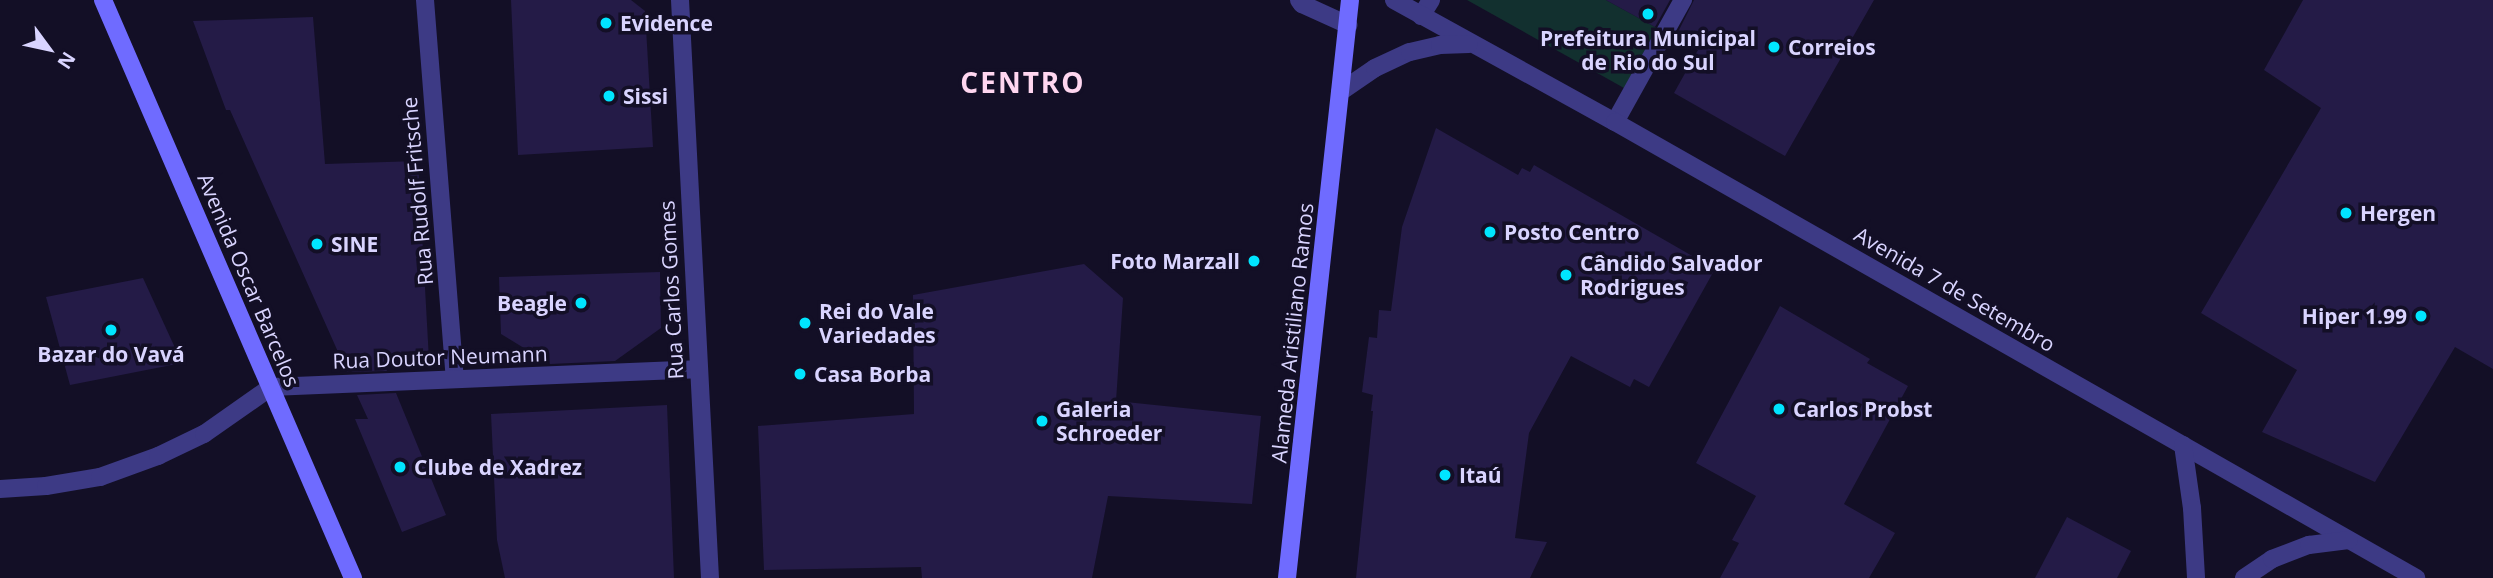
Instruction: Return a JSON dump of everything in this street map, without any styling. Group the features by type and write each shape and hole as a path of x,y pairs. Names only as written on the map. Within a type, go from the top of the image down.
{"main road":[{"name":"Avenida Oscar Barcelos","path":"103,0 353,578"},
{"name":"Alameda Aristiliano Ramos","path":"1287,578 1350,0"}],"street":[{"name":"Rua Rudolf Fritsche","path":"425,0 455,379"},
{"name":"Rua Carlos Gomes","path":"680,0 697,369 710,578"},
{"path":"1300,0 1302,4 1348,25"},
{"name":"Avenida 7 de Setembro","path":"1394,0 1469,44 1615,122 2416,578"},
{"path":"1421,16 1430,0"},
{"path":"1615,122 1683,0"},
{"path":"1340,92 1375,68 1410,52 1440,45 1469,44"},
{"name":"Rua Doutor Neumann","path":"271,387 697,369"},
{"path":"0,488 46,486 100,477 159,456 204,434 271,387"},
{"path":"2183,445 2192,508 2196,578"},
{"path":"2244,578 2272,559 2309,545 2350,540"}],"green space":[{"path":"1467,0 1606,0 1657,28 1624,88"}],"building":[{"path":"511,0 631,0 645,11 653,147 518,155"},
{"name":"Prefeitura Municipal de Rio do Sul","path":"1606,0 1670,0 1655,27"},
{"name":"Correios","path":"1694,0 1874,0 1785,156 1674,93 1698,50 1675,38"},
{"name":"Hergen","path":"2303,0 2493,0 2493,369 2455,347 2375,482 2262,432 2297,370 2201,313 2321,108 2264,70"},
{"path":"313,17 325,164 418,161 429,360 384,364 387,371 347,372 230,110 226,110 193,21"},
{"path":"1436,128 1518,175 1522,168 1530,172 1534,165 1715,269 1649,387 1634,379 1630,387 1571,356 1529,433 1515,538 1547,542 1530,578 1356,578 1373,411 1373,395 1362,392 1369,337 1377,338 1379,310 1391,311 1402,227"},
{"name":"Galeria Schroeder","path":"1084,264 1123,298 1116,401 1261,416 1252,504 1108,496 1092,578 922,578 921,567 764,570 758,426 914,414 913,295"},
{"name":"Beagle","path":"660,272 661,328 615,361 550,364 501,334 499,277"},
{"name":"Bazar do Vavá","path":"143,278 182,363 70,385 46,297"},
{"path":"1780,306 1870,359 1867,363 1908,386 1844,504 1895,533 1869,578 1720,578 1739,543 1732,540 1756,496 1696,463"},
{"name":"Clube de Xadrez","path":"396,393 446,515 402,532 355,419 368,419 357,395"},
{"path":"667,405 674,578 505,578 497,540 491,414"},
{"path":"2067,517 2131,551 2117,578 2035,578"}],"place":[{"name":"Prefeitura Municipal de Rio do Sul","path":"1648,14"},
{"name":"Evidence","path":"606,23"},
{"name":"Correios","path":"1774,47"},
{"name":"Sissi","path":"609,96"},
{"name":"Hergen","path":"2346,213"},
{"name":"Posto Centro","path":"1490,232"},
{"name":"SINE","path":"317,244"},
{"name":"Foto Marzall","path":"1254,261"},
{"name":"Cândido Salvador Rodrigues","path":"1566,275"},
{"name":"Beagle","path":"581,303"},
{"name":"Hiper 1.99","path":"2421,316"},
{"name":"Rei do Vale Variedades","path":"805,323"},
{"name":"Bazar do Vavá","path":"111,330"},
{"name":"Casa Borba","path":"800,374"},
{"name":"Carlos Probst","path":"1779,409"},
{"name":"Galeria Schroeder","path":"1042,421"},
{"name":"Clube de Xadrez","path":"400,467"},
{"name":"Itaú","path":"1445,475"}],"district":[{"name":"CENTRO","path":"1023,82"}]}
